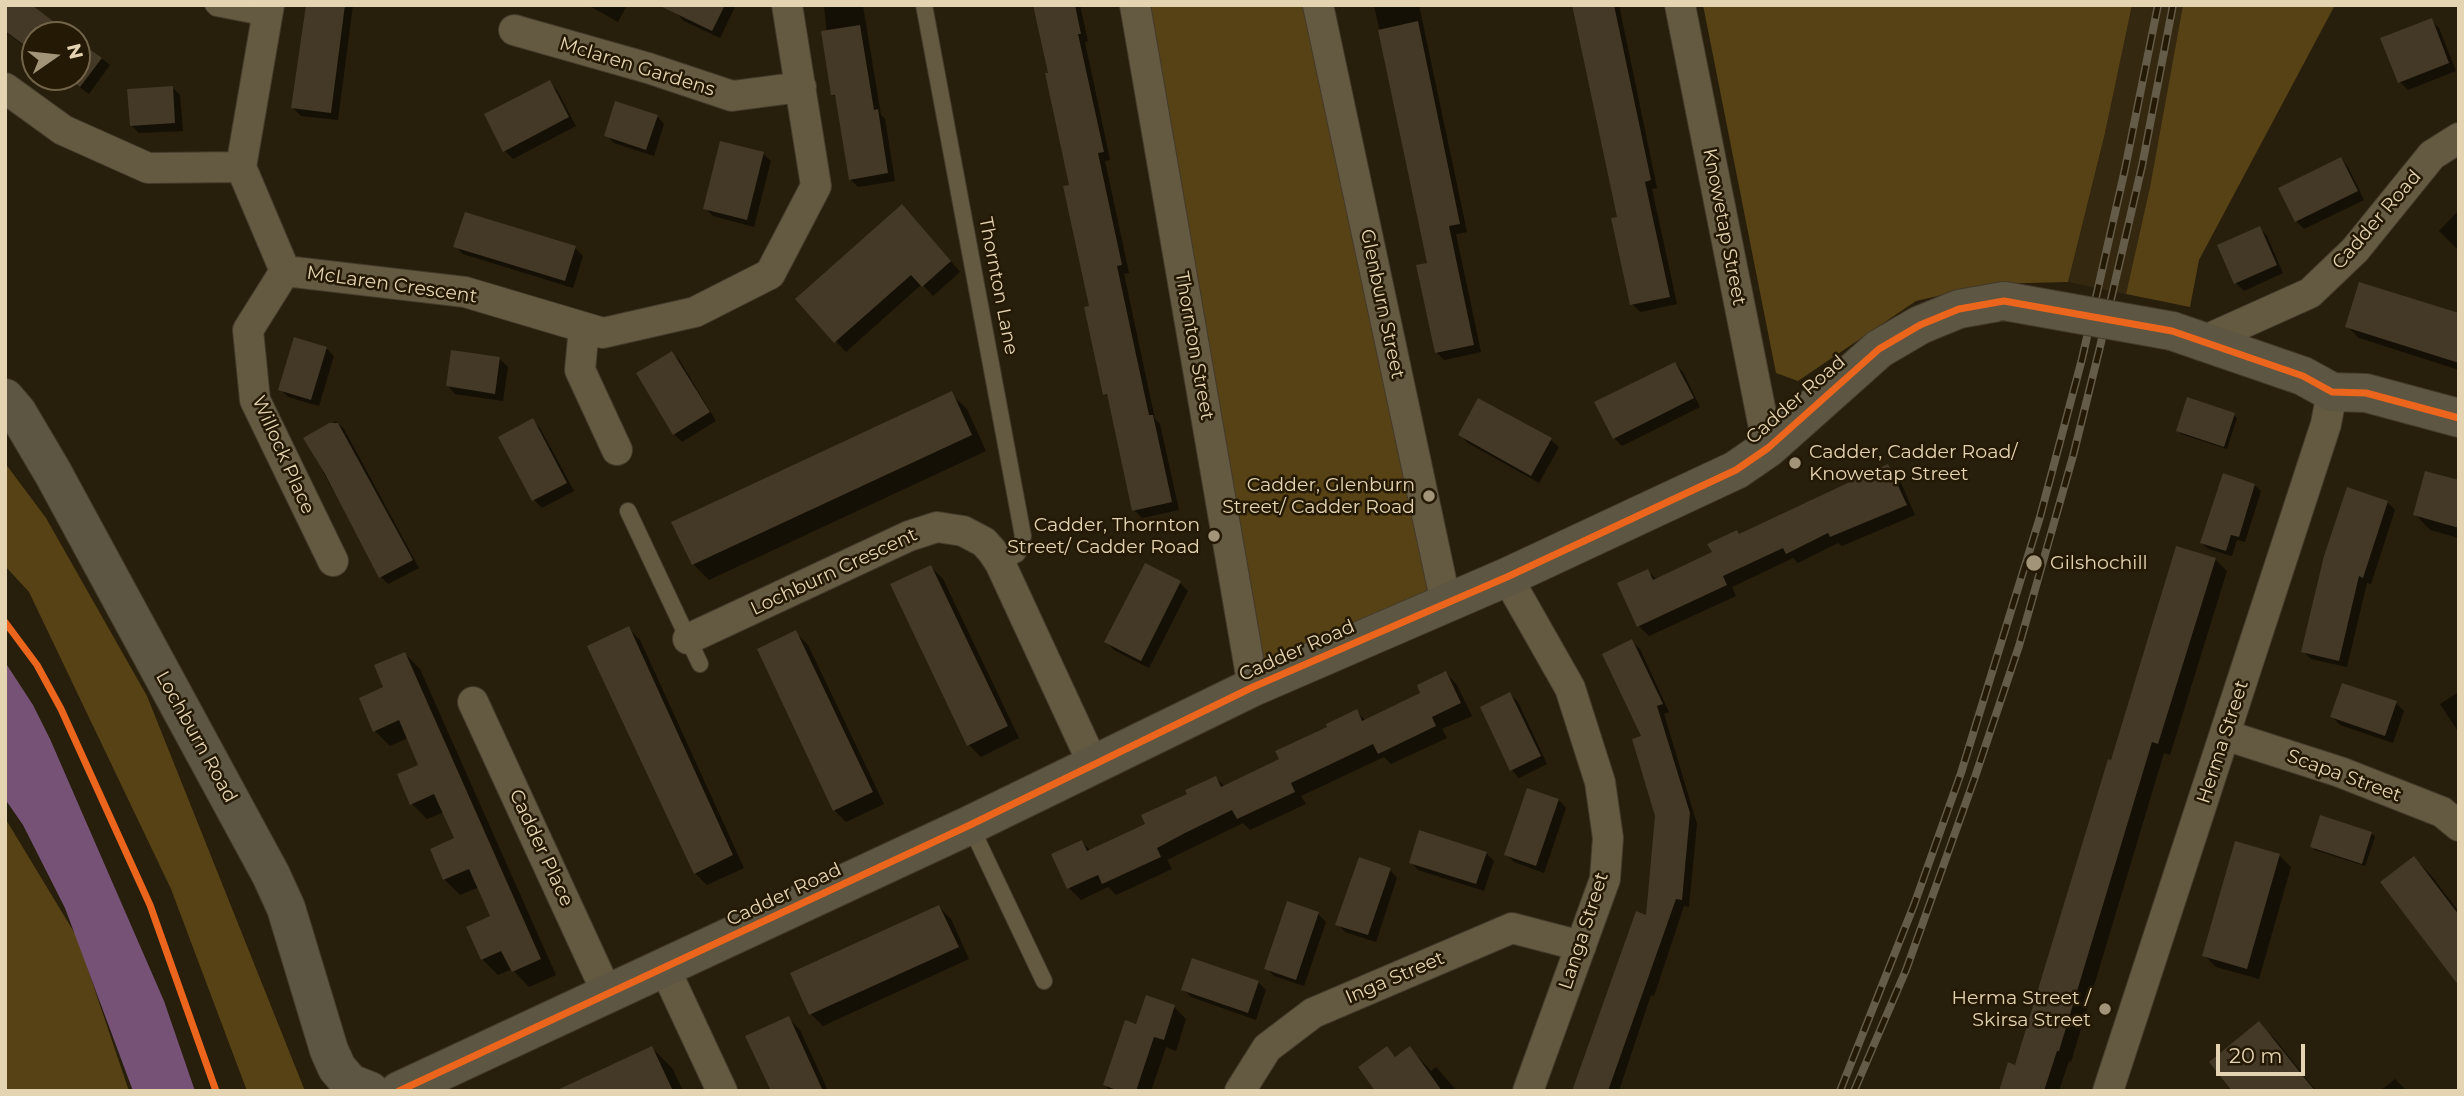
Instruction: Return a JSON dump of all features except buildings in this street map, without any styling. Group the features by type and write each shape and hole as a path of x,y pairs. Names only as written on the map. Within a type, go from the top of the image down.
{"street":[{"name":"McLaren Crescent","path":"241,167 285,271 465,292 603,334 695,312 770,274 816,186 787,5"},
{"name":"Thornton Street","path":"1135,5 1253,687"},
{"name":"Glenburn Street","path":"1318,5 1446,603"},
{"name":"Knowetap Street","path":"1680,5 1768,448"},
{"path":"5,88 64,130 148,168 241,167 268,11"},
{"name":"Mclaren Gardens","path":"514,30 649,68 732,96 801,87"},
{"name":"Cadder Road","path":"399,1091 970,825 1253,687 1507,577 1736,470 1768,448 1879,349 1920,325 1959,309 2004,301 2187,336 2310,293 2356,250 2432,155 2459,138"},
{"name":"Willock Place","path":"285,271 248,330 255,400 332,561"},
{"path":"584,328 580,370 617,450"},
{"path":"2187,336 2303,376 2332,392 2366,393 2459,418"},
{"name":"Herma Street","path":"2108,1091 2326,424 2332,392"},
{"name":"Lochburn Road","path":"5,398 17,412 53,473 271,875 289,918 329,1050 337,1068 356,1088"},
{"name":"Lochburn Crescent","path":"694,652 909,536 937,527 951,527 974,536 992,551 1000,563 1094,766"},
{"name":"Langa Street","path":"1507,577 1570,688 1601,782 1608,838 1605,879 1528,1091"},
{"name":"Cadder Place","path":"473,702 608,995"},
{"name":"Scapa Street","path":"2225,735 2353,777 2442,812 2459,826"},
{"name":"Inga Street","path":"1240,1091 1267,1048 1313,1013 1512,928 1581,946"},
{"path":"665,969 722,1091"}],"lane":[{"path":"213,5 216,8 268,11"},
{"name":"Thornton Lane","path":"924,5 1023,536 1017,554 1000,563"},
{"path":"628,512 694,652"},
{"path":"970,825 1044,981"}],"shaded area":[{"path":"1138,5 1315,5 1442,597 1259,680"},
{"path":"1703,5 2132,5 2105,133 2068,282 1990,284 1916,301 1798,381 1776,373"},
{"path":"2132,5 2183,5 2150,187 2126,294 2068,282 2105,133"},
{"path":"2183,5 2335,5 2199,260 2190,307 2126,294 2150,187"},
{"path":"5,463 46,518 147,696 305,1091 247,1091 171,889 29,592 5,566"},
{"path":"5,662 33,705 50,739 164,1001 195,1091 133,1091 65,908 23,825 5,799"},
{"path":"5,818 77,937 129,1091 5,1091"}],"railway":[{"path":"1840,1091 1914,905 1961,773 2040,517 2082,359 2125,169 2158,5"},
{"path":"1854,1091 1906,970 2019,646 2073,456 2099,351 2142,166 2173,5"}],"cycle path":[{"path":"399,1091 970,825 1253,687 1507,577 1736,470 1768,448 1879,349 1920,325 1959,309 2004,301 2172,331 2303,376 2332,392 2366,393 2459,418"},
{"path":"5,622 37,665 61,709 150,905 216,1091"}],"place":[{"name":"Cadder, Cadder Road/ Knowetap Street","path":"1795,463"},
{"name":"Cadder, Glenburn Street/ Cadder Road","path":"1429,496"},
{"name":"Cadder, Thornton Street/ Cadder Road","path":"1214,536"},
{"name":"Gilshochill","path":"2034,563"},
{"name":"Herma Street / Skirsa Street","path":"2105,1009"}]}
